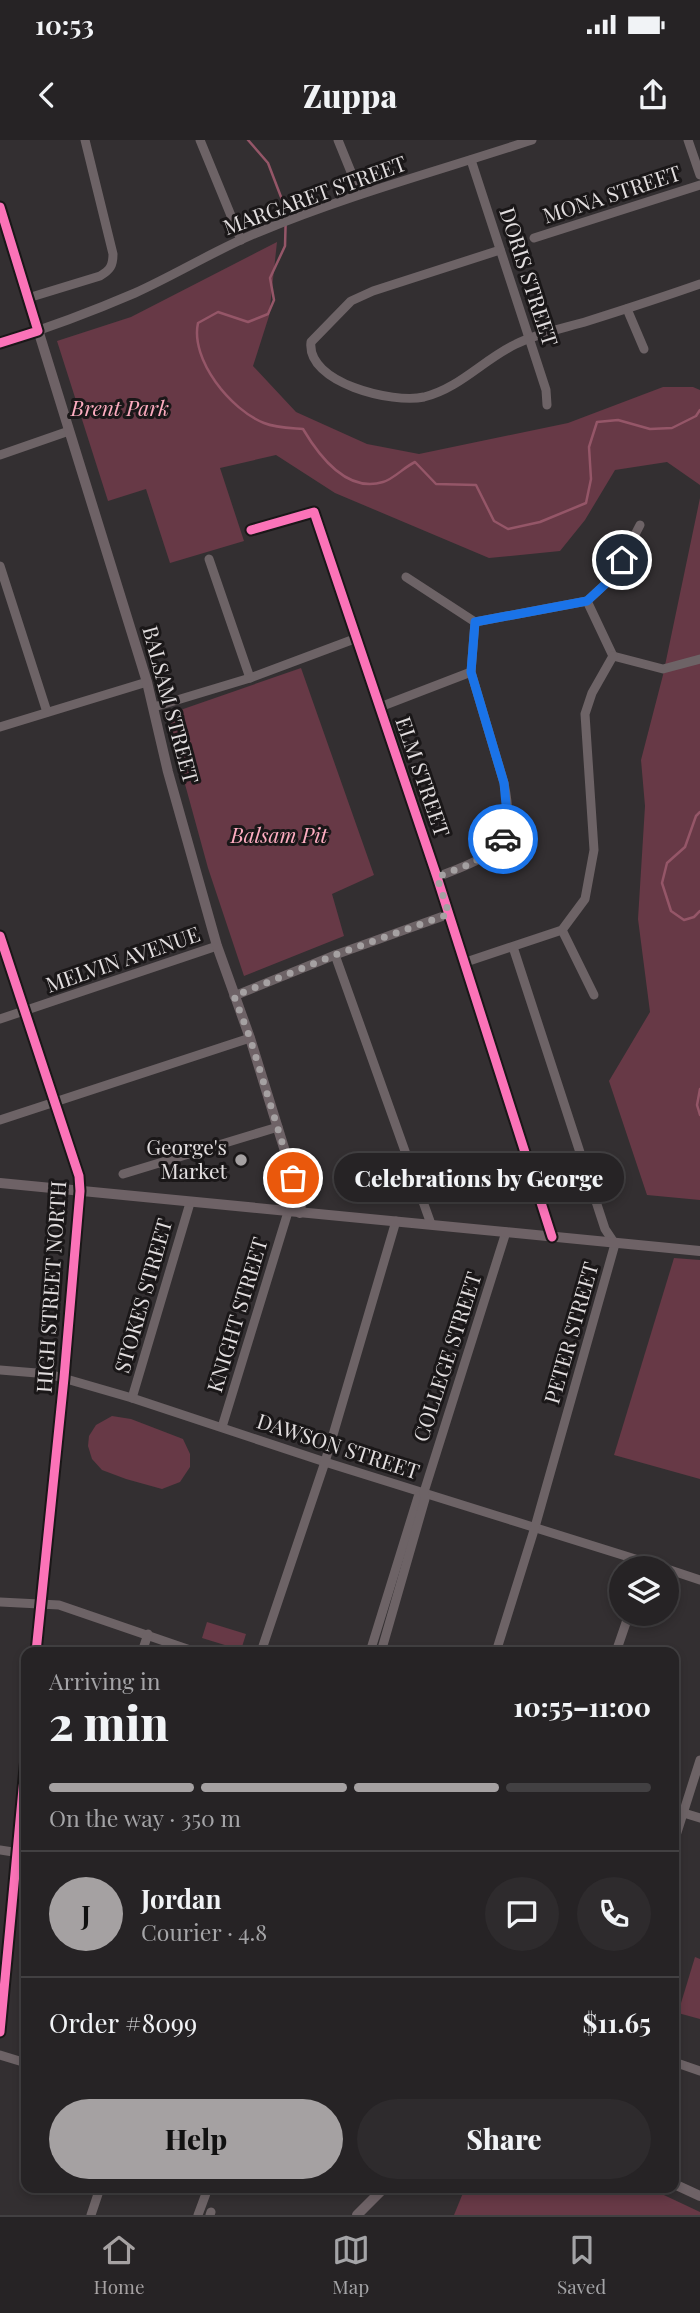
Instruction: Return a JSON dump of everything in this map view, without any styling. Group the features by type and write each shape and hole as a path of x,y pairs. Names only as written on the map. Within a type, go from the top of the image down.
{"main road":[{"name":"BALSAM STREET","path":"0,207 3,229 28,298 146,682 216,946 250,1038 301,1203 294,1213"},
{"path":"0,1183 700,1251"},
{"name":"HIGH STREET NORTH","path":"36,1647 80,1191"},
{"path":"0,2032 21,1861"},
{"path":"679,2186 700,2196"},
{"path":"357,2215 379,2193"}],"street":[{"path":"28,298 100,276 113,264 113,254 85,140"},
{"path":"200,140 241,240"},
{"path":"338,140 360,194"},
{"name":"MARGARET STREET","path":"0,343 135,293 262,230 360,194 471,160 515,143 532,140"},
{"path":"688,140 700,175"},
{"name":"DORIS STREET","path":"471,160 530,338 546,390 547,405"},
{"name":"MONA STREET","path":"534,238 700,185"},
{"path":"499,250 373,291 351,301 311,342 313,359 318,367 328,374 377,396 420,398 454,385 515,344 700,284"},
{"path":"627,309 644,349"},
{"path":"0,455 69,432"},
{"name":"ELM STREET","path":"251,530 314,512 437,877 552,1237"},
{"path":"406,577 475,622 587,601 613,577 640,525"},
{"path":"209,559 250,678"},
{"path":"0,566 47,712"},
{"path":"587,601 613,656"},
{"path":"437,877 473,863 503,839 506,832 507,799 504,783 471,672 475,622"},
{"path":"153,708 250,678 356,638"},
{"path":"613,656 663,669 700,659"},
{"path":"463,962 562,930 585,899 594,850 585,714 592,693 613,656"},
{"path":"380,707 471,672"},
{"path":"0,727 146,682"},
{"path":"234,996 335,955 449,914"},
{"path":"562,930 594,995"},
{"name":"HIGH STREET NORTH","path":"0,936 56,1102 79,1176 80,1191"},
{"name":"MELVIN AVENUE","path":"0,1019 216,946"},
{"name":"PETER STREET","path":"498,1647 535,1527 615,1244 605,1229 513,947"},
{"path":"335,955 431,1224"},
{"path":"0,1120 250,1038"},
{"path":"123,1174 278,1127"},
{"name":"STOKES STREET","path":"132,1398 190,1203"},
{"name":"KNIGHT STREET","path":"222,1427 294,1213"},
{"path":"263,1647 325,1462 396,1221"},
{"name":"COLLEGE STREET","path":"382,1647 425,1499 424,1492 506,1232"},
{"name":"DAWSON STREET","path":"0,1370 49,1374 132,1398 618,1556"},
{"name":"COLLEGE STREET","path":"372,1647 418,1496 424,1492"},
{"name":"DAWSON STREET","path":"679,1573 700,1580"},
{"path":"0,1602 59,1605 183,1647"},
{"path":"618,1647 625,1626"},
{"path":"144,1647 148,1634"},
{"path":"679,1810 700,1760"},
{"path":"679,1812 700,1818"},
{"path":"0,1850 21,1853"},
{"path":"0,2055 21,2061"},
{"path":"679,2064 700,2071"},
{"path":"91,2215 98,2193"},
{"path":"198,2215 206,2193"}],"green space":[{"name":"Brent Park","path":"277,242 269,316 253,366 296,412 367,444 419,454 568,423 663,387 693,387 700,390 700,485 667,462 615,470 585,520 560,551 489,558 335,493 276,455 220,468 244,541 170,563 146,489 108,501 57,341 131,317"},
{"path":"700,498 700,1200 647,1195 609,1081 650,1012 638,919 645,806 641,760 663,675"},
{"name":"Balsam Pit","path":"301,668 374,875 332,894 344,936 244,976 208,868 166,715"},
{"path":"674,1258 700,1260 700,1479 614,1455"},
{"path":"112,1416 131,1419 183,1439 190,1454 190,1467 180,1482 162,1489 102,1470 92,1459 88,1446 89,1436 96,1425"},
{"path":"207,1622 246,1634 242,1647 231,1647 202,1638"},
{"path":"695,1957 700,1959 700,2019 679,2013"},
{"path":"463,2193 660,2193 700,2212 700,2215 454,2215"}],"waterway":[{"path":"248,140 268,163 286,210 285,246 270,278 274,300 268,314 248,322 218,312 198,323 200,352 216,382 239,407 269,425 303,429 326,461 346,477 370,484 383,482 415,462 436,484 476,485 494,521 508,529 540,522 586,503 591,479 589,447 597,422 618,420 650,429 672,428 696,416 700,410"},
{"path":"700,812 696,816 685,847 667,863 662,883 671,911 684,920 694,917 700,911"},
{"path":"700,1089 697,1105 700,1115"}],"cycle path":[{"path":"0,207 38,331 0,343"},
{"path":"251,530 314,512 437,877 552,1237"},
{"path":"0,936 79,1176 80,1191 37,1647"},
{"path":"0,2032 21,1810"}],"way so far":[{"path":"293,1178 250,1038 234,996 335,955 449,914 437,877 473,863 503,839"}],"place":[{"name":"George's Market","path":"241,1160"},
{"name":"Celebrations by George","path":"293,1178"}],"route":[{"path":"503,839 507,815 504,783 471,672 475,622 587,601 613,577 622,560"}]}
